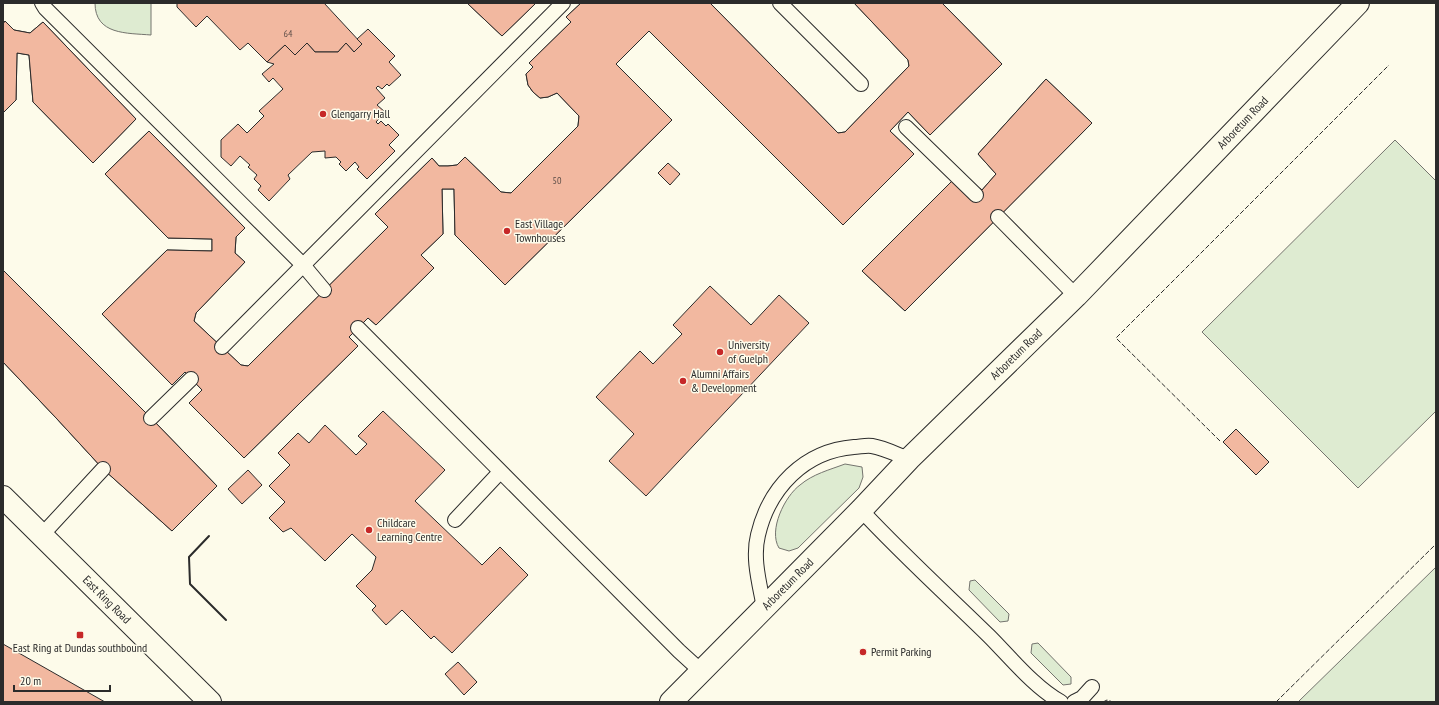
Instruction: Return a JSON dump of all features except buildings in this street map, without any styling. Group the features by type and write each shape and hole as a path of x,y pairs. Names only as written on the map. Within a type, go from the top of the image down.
{"street":[{"name":"Arboretum Road","path":"671,702 910,459 1076,296 1358,3"},
{"name":"East Ring Road","path":"3,498 210,702"}],"lane":[{"path":"42,3 45,8 304,266 324,290"},
{"path":"222,347 304,266 563,3"},
{"path":"780,3 861,84"},
{"path":"906,127 976,195"},
{"path":"998,217 1076,296"},
{"path":"358,328 500,472 679,651 702,672"},
{"path":"151,418 191,379"},
{"path":"764,608 756,564 757,536 770,501 789,475 809,461 839,449 872,446 910,459"},
{"path":"41,536 102,469"},
{"path":"455,520 500,472"},
{"path":"861,510 889,541 1051,697 1061,702"},
{"path":"1074,702 1082,698 1092,687"}],"green space":[{"path":"95,3 151,3 151,35 132,34 106,27 100,21 96,13"},
{"path":"1395,140 1436,181 1436,411 1358,488 1202,332"},
{"path":"845,464 862,467 863,477 859,488 798,548 789,551 779,548 776,541 777,523 784,505 794,490 810,478"},
{"path":"1436,567 1436,702 1298,702"},
{"path":"975,580 1009,614 1008,621 1000,622 969,590 970,581"},
{"path":"1038,643 1071,677 1071,684 1063,685 1031,653 1032,644"}],"fence":[{"path":"1220,441 1116,338 1389,65"},
{"path":"1276,702 1436,544"},
{"path":"1103,702 1107,700 1113,702"}],"wall":[{"path":"209,536 189,557 190,584 226,620"}],"place":[{"name":"Glengarry Hall","path":"323,114"},
{"name":"East Village Townhouses","path":"507,231"},
{"name":"University of Guelph","path":"720,352"},
{"name":"Alumni Affairs & Development","path":"683,381"},
{"name":"Childcare Learning Centre","path":"369,530"},
{"name":"East Ring at Dundas southbound","path":"80,635"},
{"name":"Permit Parking","path":"863,652"}]}
